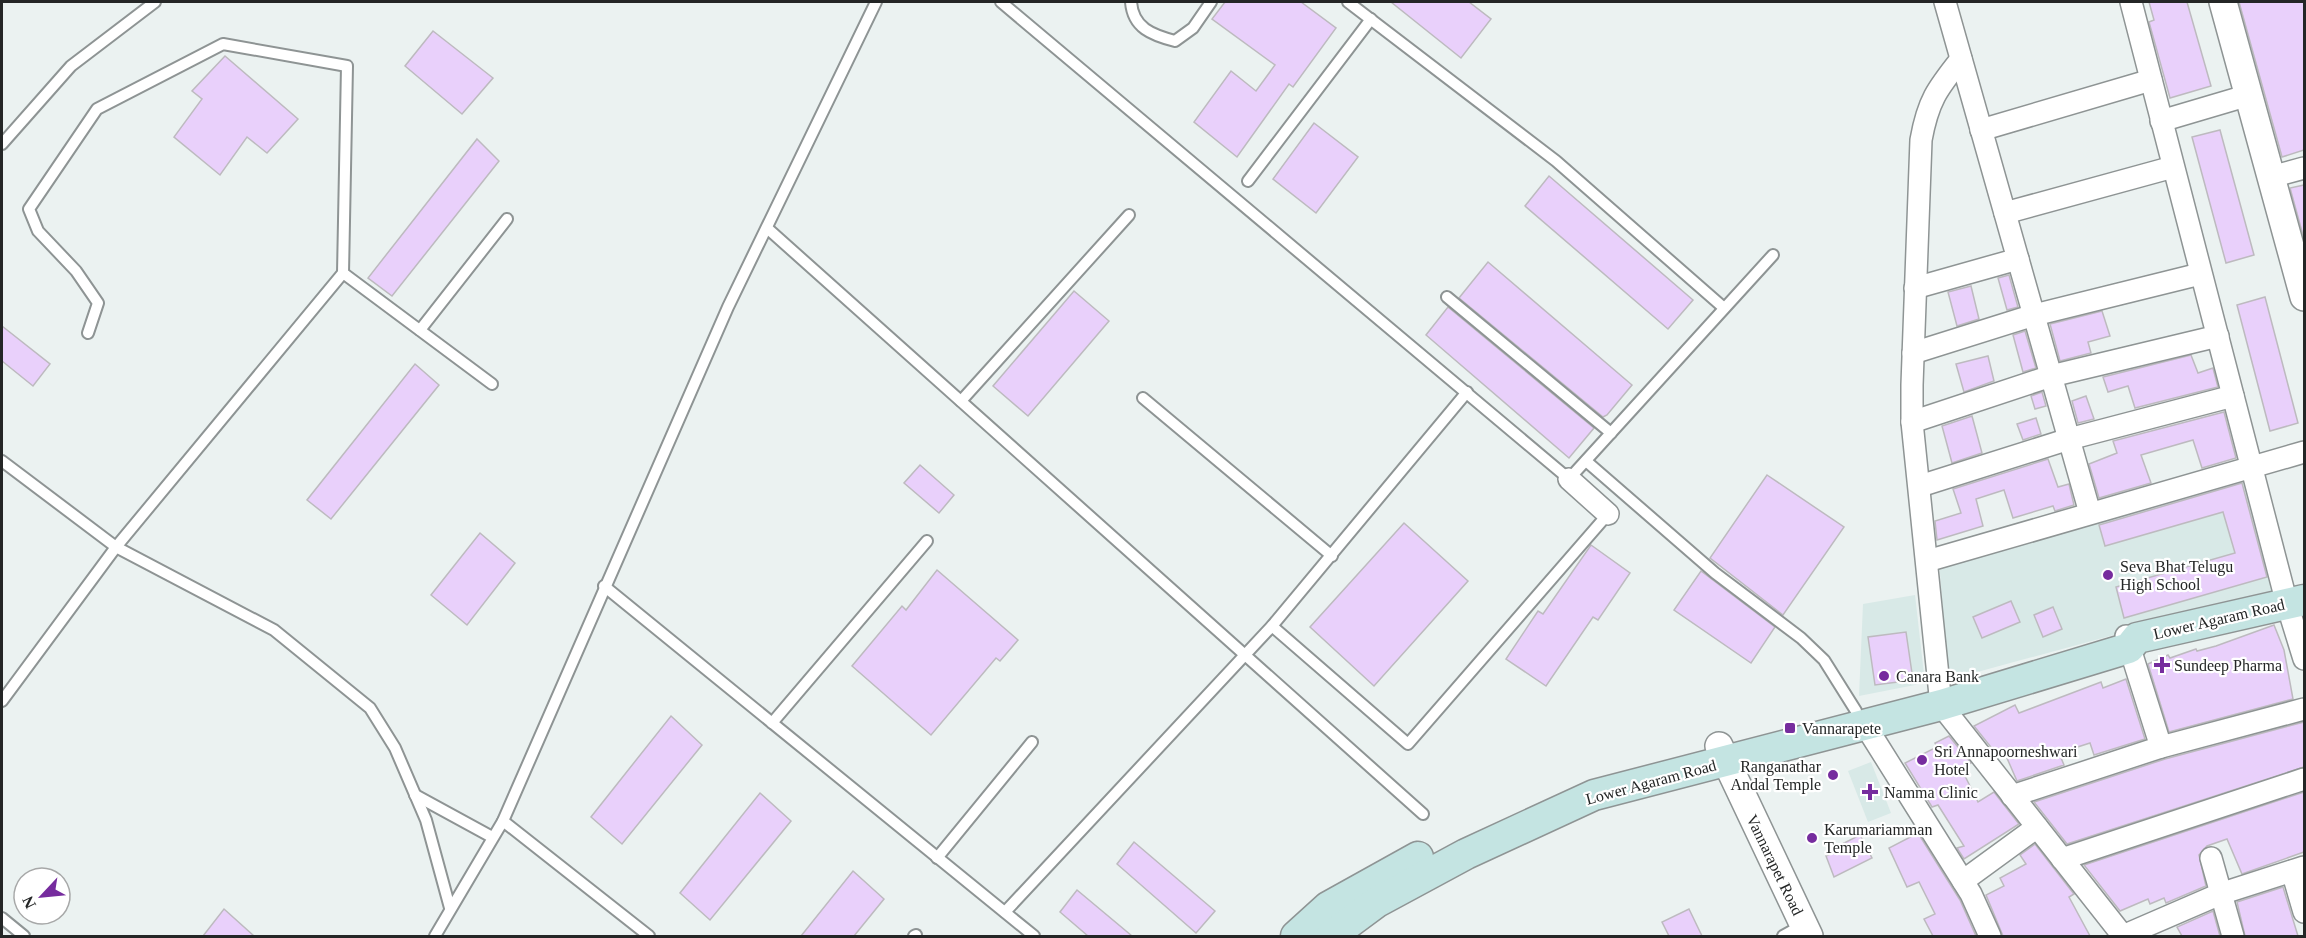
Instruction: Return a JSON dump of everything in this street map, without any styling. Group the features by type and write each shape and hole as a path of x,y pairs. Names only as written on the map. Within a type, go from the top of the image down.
{"main road":[{"name":"Lower Agaram Road","path":"1331,936 1377,902 1466,854 1594,795 1722,754 1940,697 2131,641 2296,602"},
{"name":"Lower Agaram Road","path":"1296,936 1328,907 1364,885 1510,811 1590,779 1722,754"}],"street":[{"path":"1945,2 2090,513"},
{"path":"2131,2 2251,468 2296,602 2304,659"},
{"path":"2223,2 2304,297"},
{"path":"1961,59 1934,93 1925,117 1921,140 1915,288 1912,422 1940,697 2012,796 2123,936 2220,894 2298,869 2304,912"},
{"path":"1981,130 2151,80"},
{"path":"2161,121 2249,95"},
{"path":"2005,213 2173,167"},
{"path":"2271,177 2304,168"},
{"path":"1915,288 2018,259"},
{"path":"1913,353 2034,315 2200,274"},
{"path":"1912,422 2051,376 2218,336"},
{"path":"1920,486 2070,439 2233,396"},
{"path":"1927,561 2304,452"},
{"path":"1569,479 1608,514"},
{"path":"2131,641 2161,747"},
{"path":"2012,796 2161,747 2304,709"},
{"path":"1860,718 1963,881 1990,936"},
{"name":"Vannarapet Road","path":"1722,754 1798,933"},
{"path":"2062,859 2304,779"},
{"path":"1963,881 2037,827"},
{"path":"2211,858 2232,936"}],"lane":[{"path":"2,144 71,66 155,2"},
{"path":"435,936 502,821 728,307 876,2"},
{"path":"1001,2 1569,479 1773,255"},
{"path":"1131,2 1132,15 1143,28 1153,35 1175,41 1193,28 1211,2"},
{"path":"1348,2 1556,161 1724,308"},
{"path":"1248,181 1371,19"},
{"path":"2,701 116,547 343,273 346,66 223,44 97,109 29,209 38,231 76,272 98,303 87,333"},
{"path":"961,401 1129,215"},
{"path":"420,330 507,219"},
{"path":"767,228 1423,814"},
{"path":"343,273 492,384"},
{"path":"1446,297 1611,434"},
{"path":"1005,912 1246,656 1467,392"},
{"path":"1143,398 1332,556"},
{"path":"1586,460 1715,573 1801,638 1824,660 1860,718"},
{"path":"2,461 116,547 274,630 370,708 395,748 426,820 450,908"},
{"path":"1272,626 1408,744 1608,514"},
{"path":"772,723 927,541"},
{"path":"604,586 1034,936"},
{"path":"937,858 1032,742"},
{"path":"415,795 492,837"},
{"path":"502,821 649,936"},
{"path":"2,918 24,936"}],"shaded area":[{"name":"Seva Bhat Telugu High School","path":"2247,472 2279,590 1948,680 1939,560"},
{"path":"1915,595 1925,683 1859,696 1863,604"},
{"name":"Namma Clinic","path":"1871,762 1891,813 1868,822 1848,771"}],"building":[{"path":"1225,2 1301,2 1336,28 1293,87 1289,84 1237,157 1194,122 1231,71 1256,91 1275,65 1212,19"},
{"path":"1391,2 1469,2 1491,19 1461,58"},
{"path":"2149,2 2187,2 2211,86 2170,98 2149,22 2154,20"},
{"path":"2239,2 2304,2 2304,150 2282,157"},
{"path":"433,31 493,78 462,114 405,66"},
{"path":"225,56 298,119 267,153 247,137 220,175 174,137 202,99 192,91"},
{"path":"1314,123 1358,157 1316,213 1273,179"},
{"path":"2220,130 2254,255 2226,263 2192,137"},
{"path":"477,139 499,161 392,296 368,278"},
{"path":"1549,176 1693,300 1668,329 1525,206"},
{"path":"2304,185 2304,239 2290,188"},
{"path":"1488,262 1632,385 1607,415 1603,417 1459,298"},
{"path":"2009,275 2018,307 2007,310 1998,278"},
{"path":"1971,286 1979,319 1957,326 1948,292"},
{"path":"1074,291 1109,321 1028,416 993,386"},
{"path":"2265,297 2298,423 2270,431 2237,305"},
{"path":"1448,307 1594,428 1569,458 1426,335"},
{"path":"2102,311 2110,336 2088,342 2091,353 2060,361 2050,324"},
{"path":"2,326 50,364 33,386 2,361"},
{"path":"2025,331 2036,368 2023,372 2013,335"},
{"path":"2191,355 2198,373 2213,368 2218,387 2135,408 2128,386 2108,392 2103,377"},
{"path":"1988,356 1994,381 1964,392 1956,364"},
{"path":"415,364 439,385 331,519 307,500"},
{"path":"2042,392 2046,406 2035,409 2031,396"},
{"path":"2086,396 2094,419 2078,423 2072,401"},
{"path":"2224,412 2236,458 2202,468 2193,440 2141,455 2151,483 2099,498 2089,464 2117,453 2113,441"},
{"path":"1972,416 1982,453 1952,463 1942,426"},
{"path":"2036,418 2041,434 2023,440 2017,424"},
{"path":"2048,459 2058,487 2069,484 2074,505 2055,511 2053,506 2013,518 2004,490 1976,499 1983,526 1937,540 1935,521 1961,513 1953,489"},
{"path":"920,465 954,495 939,513 904,483"},
{"path":"1767,475 1844,527 1783,615 1710,558"},
{"path":"2242,483 2267,577 2124,618 2116,587 2235,553 2223,512 2105,546 2099,525"},
{"path":"1404,523 1468,581 1374,686 1310,627"},
{"path":"480,533 515,563 467,625 431,595"},
{"path":"1591,545 1630,573 1598,620 1593,617 1546,686 1506,659 1538,611 1543,614"},
{"path":"937,570 1018,640 1000,661 996,658 931,735 852,666 902,606 906,610"},
{"path":"1701,571 1775,627 1751,663 1674,610"},
{"path":"2011,601 2020,622 1982,638 1973,617"},
{"path":"2053,607 2062,629 2043,637 2034,615"},
{"path":"2274,625 2284,650 2293,699 2169,732 2148,664 2168,655 2170,658 2196,649 2197,651 2216,646"},
{"path":"1906,632 1913,680 1875,685 1868,637"},
{"path":"2126,679 2145,739 2094,755 2090,743 2059,753 2064,765 2017,781 2003,749 1994,751 1974,726 2015,705 2019,713 2101,682 2103,688"},
{"path":"671,716 702,745 622,844 591,817"},
{"path":"2304,722 2304,767 2067,844 2034,802 2165,759"},
{"path":"1949,736 1971,763 1961,768 1978,802 1994,792 2019,824 1964,859 1957,848 1964,846 1938,805 1932,807 1905,763 1937,747 1935,743"},
{"path":"2304,792 2304,852 2242,874 2227,839 2207,846 2199,855 2206,886 2166,903 2164,898 2150,904 2148,899 2120,911 2084,865"},
{"path":"760,793 791,821 710,920 680,893"},
{"path":"1918,833 1960,900 1976,936 1933,936 1924,919 1935,914 1919,882 1907,887 1889,848"},
{"path":"1860,835 1872,858 1834,877 1826,856 1842,849 1840,845"},
{"path":"1134,842 1215,911 1196,933 1117,864"},
{"path":"2035,844 2074,894 2069,897 2090,936 2003,936 1986,895 2004,886 2000,878 2026,864 2020,855"},
{"path":"853,871 884,899 854,936 801,936"},
{"path":"2283,887 2298,936 2245,936 2237,902"},
{"path":"1077,890 1132,936 1088,936 1060,912"},
{"path":"224,909 254,936 203,936"},
{"path":"1689,909 1702,936 1669,936 1662,922"},
{"path":"2213,911 2220,936 2182,936 2177,927"}],"place":[{"name":"Seva Bhat Telugu High School","path":"2108,575"},
{"name":"Sundeep Pharma","path":"2162,665"},
{"name":"Canara Bank","path":"1884,676"},
{"name":"Vannarapete","path":"1790,728"},
{"name":"Sri Annapoorneshwari Hotel","path":"1922,760"},
{"name":"Ranganathar Andal Temple","path":"1833,775"},
{"name":"Namma Clinic","path":"1870,792"},
{"name":"Karumariamman Temple","path":"1812,838"}]}
